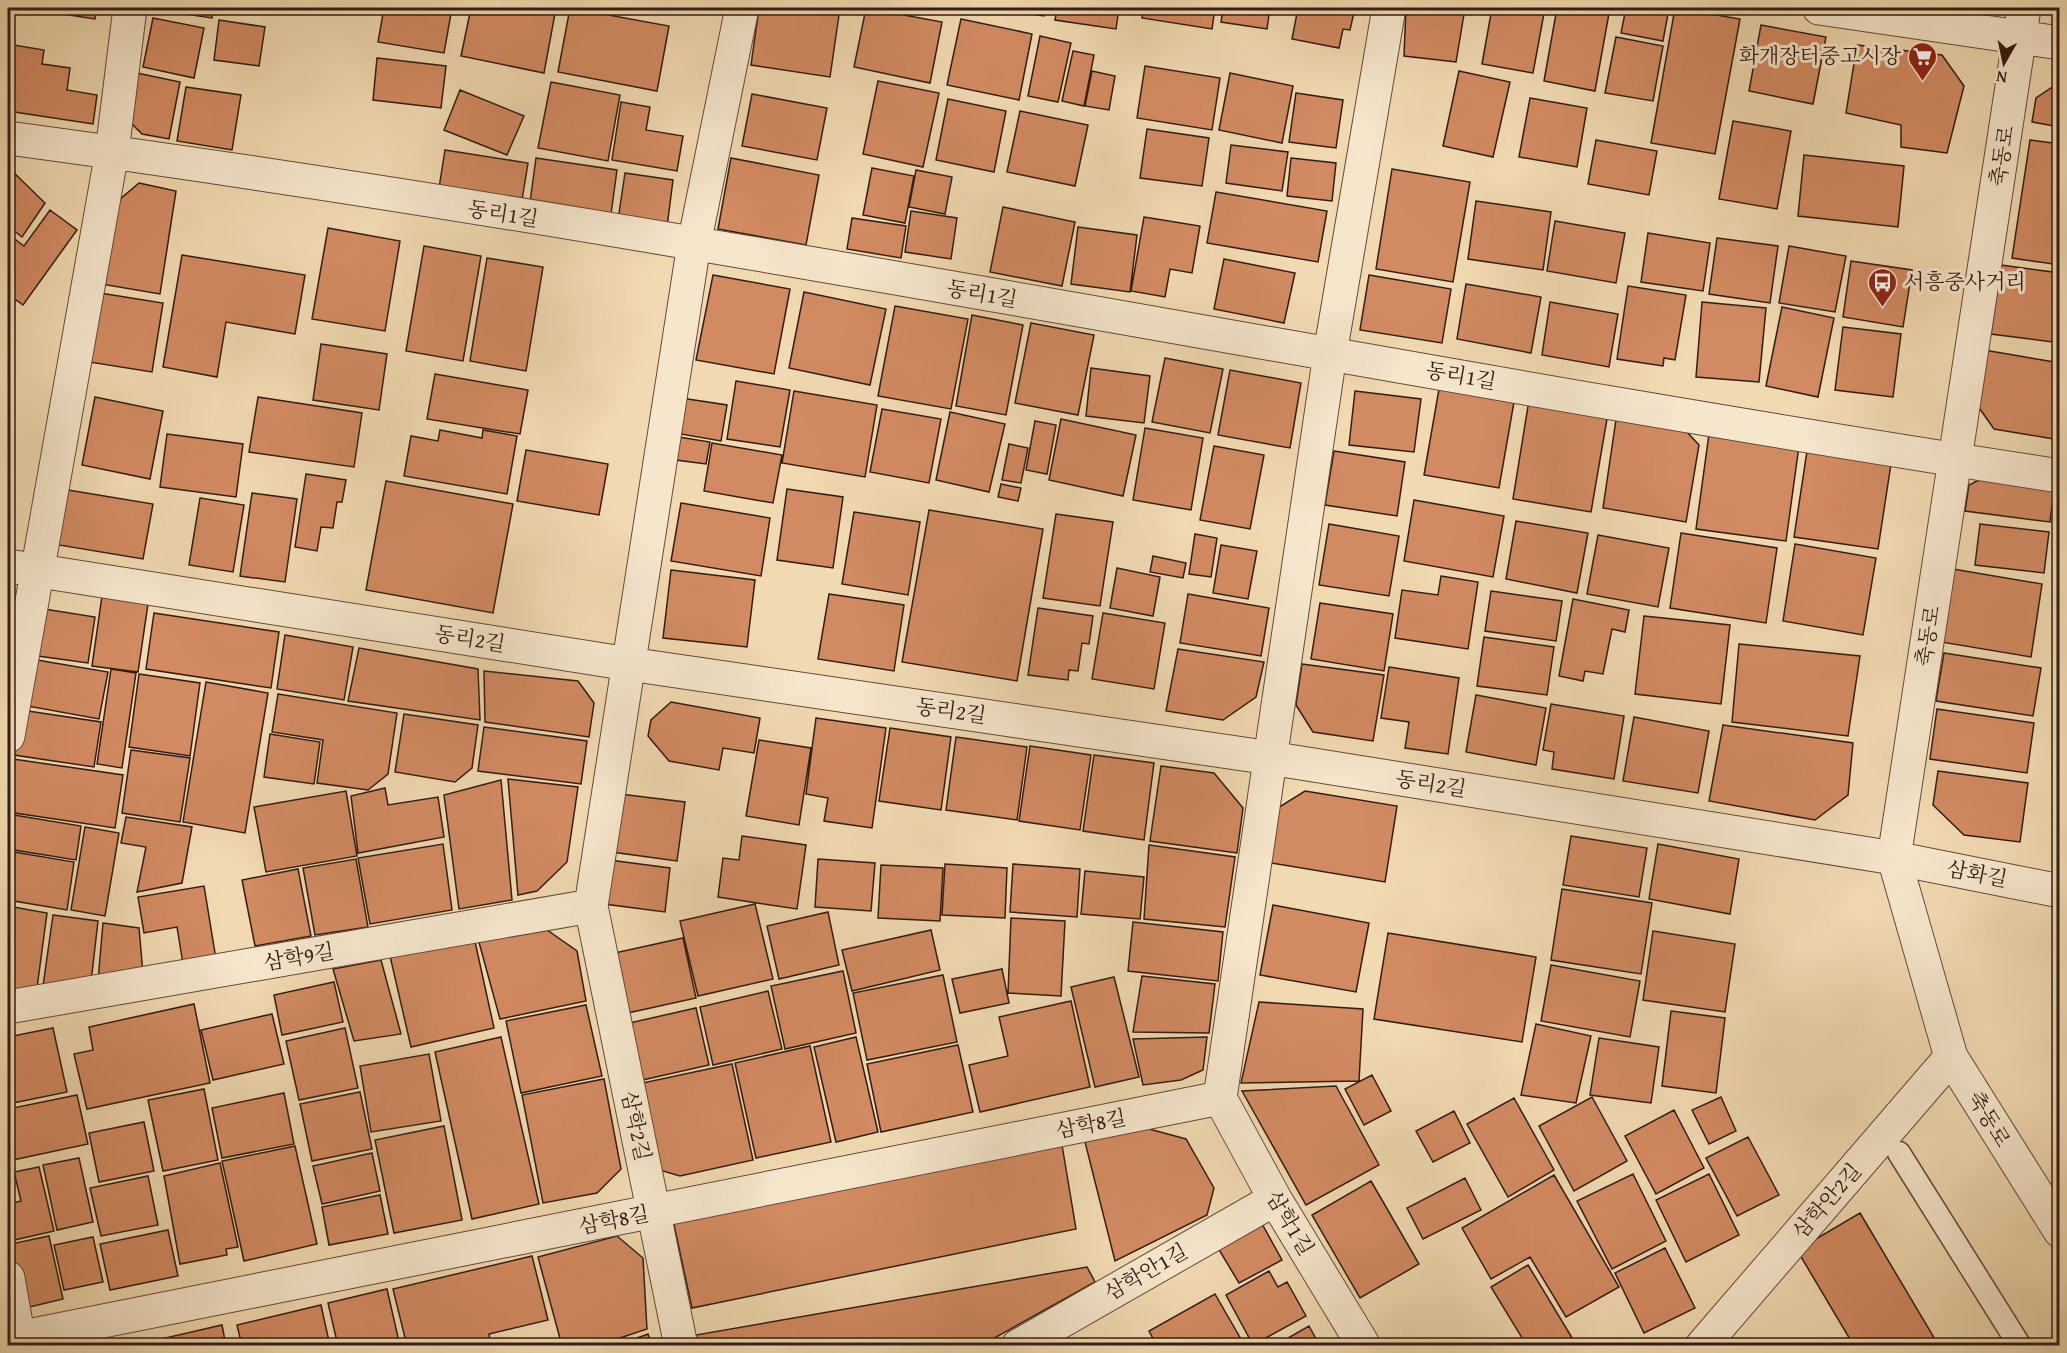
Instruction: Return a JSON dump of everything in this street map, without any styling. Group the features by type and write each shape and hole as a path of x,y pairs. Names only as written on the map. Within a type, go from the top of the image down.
{"street":[{"path":"8,736 22,568 112,152 130,8"},
{"path":"591,906 694,244 742,8"},
{"path":"1220,1098 1330,354 1389,8"},
{"path":"1819,8 2022,23 2060,43"},
{"name":"축동로","path":"2022,23 1894,858 1951,1057 2060,1231"},
{"name":"동리1길","path":"8,138 112,152 694,244 1330,354 2060,476"},
{"name":"동리2길","path":"22,568 629,664 1270,758 1894,858"},
{"name":"삼화길","path":"1894,858 2060,891"},
{"name":"삼학9길","path":"8,1007 591,906"},
{"name":"삼학2길","path":"591,906 681,1346"},
{"name":"삼학안2길","path":"1702,1346 1951,1057"},
{"name":"삼학1길","path":"1220,1098 1275,1199 1364,1346"},
{"name":"삼학8길","path":"15,1341 1220,1098"},
{"name":"삼학안1길","path":"1018,1346 1275,1199"},
{"path":"8,1278 15,1341"}],"lane":[{"path":"1899,1153 2020,1346"}],"building":[{"path":"23,8 97,8 95,19"},
{"path":"145,8 213,8 212,18"},
{"path":"384,8 452,8 444,53 378,42"},
{"path":"471,8 556,8 544,73 461,56"},
{"path":"570,8 669,26 657,91 558,72"},
{"path":"759,8 840,8 830,77 751,65"},
{"path":"866,8 942,22 930,83 854,67"},
{"path":"987,8 1045,8 1044,16"},
{"path":"1057,8 1119,8 1116,29 1055,20"},
{"path":"1144,8 1215,8 1212,29 1142,18"},
{"path":"1223,8 1270,8 1267,29 1221,22"},
{"path":"1298,8 1355,8 1350,30 1343,29 1339,48 1292,39"},
{"path":"1406,8 1465,8 1456,62 1404,56"},
{"path":"1492,8 1545,8 1533,73 1482,64"},
{"path":"1557,8 1610,8 1595,91 1544,81"},
{"path":"1626,8 1669,8 1663,41 1621,33"},
{"path":"1675,8 1740,19 1715,154 1651,143"},
{"path":"153,18 204,28 194,78 143,67"},
{"path":"961,19 1032,34 1019,100 947,85"},
{"path":"219,20 265,27 259,66 214,60"},
{"path":"1761,25 1826,37 1813,104 1749,91"},
{"path":"1040,36 1071,43 1058,102 1028,96"},
{"path":"1616,37 1663,46 1653,101 1605,93"},
{"path":"14,45 44,50 42,64 70,68 67,90 97,95 93,124 8,111 8,87"},
{"path":"1857,45 1942,55 1964,86 1947,153 1901,147 1901,125 1846,113"},
{"path":"1073,51 1094,55 1084,106 1062,101"},
{"path":"377,58 446,66 441,108 373,100"},
{"path":"1145,66 1220,78 1212,130 1137,118"},
{"path":"1092,71 1115,76 1109,110 1085,106"},
{"path":"1459,71 1510,82 1493,157 1443,146"},
{"path":"137,73 180,82 169,139 142,134 128,120"},
{"path":"1230,73 1293,86 1282,143 1219,130"},
{"path":"878,81 939,93 923,167 863,154"},
{"path":"551,82 620,95 608,161 538,148"},
{"path":"2060,82 2060,127 2032,122 2036,98"},
{"path":"186,87 241,95 232,150 177,141"},
{"path":"460,90 524,116 507,155 444,130"},
{"path":"1296,93 1343,100 1336,148 1289,142"},
{"path":"752,94 827,108 817,160 742,146"},
{"path":"1530,98 1587,108 1577,167 1519,157"},
{"path":"948,99 1006,111 994,172 936,160"},
{"path":"621,102 650,107 646,130 683,136 677,171 612,160"},
{"path":"1020,111 1088,125 1075,186 1007,172"},
{"path":"1733,121 1791,131 1777,209 1719,199"},
{"path":"1147,129 1209,138 1202,186 1140,178"},
{"path":"1596,140 1657,151 1649,195 1588,184"},
{"path":"2030,140 2060,144 2060,265 2012,258"},
{"path":"1231,145 1288,152 1282,191 1226,183"},
{"path":"445,150 528,163 522,200 439,188"},
{"path":"1804,155 1904,166 1898,227 1798,216"},
{"path":"536,158 617,170 611,214 530,202"},
{"path":"731,158 819,175 806,245 718,229"},
{"path":"1291,158 1336,163 1332,201 1287,196"},
{"path":"8,167 45,203 22,237 8,226"},
{"path":"872,168 914,176 905,223 863,215"},
{"path":"1392,169 1470,182 1453,282 1376,269"},
{"path":"916,170 952,177 945,214 909,207"},
{"path":"625,173 673,180 667,227 618,220"},
{"path":"139,183 176,191 160,294 101,284 112,206"},
{"path":"1216,192 1327,211 1318,262 1207,243"},
{"path":"1476,201 1551,212 1543,270 1468,259"},
{"path":"1003,207 1075,222 1062,286 990,272"},
{"path":"50,210 77,230 23,305 8,294 8,234 24,246"},
{"path":"911,211 957,218 951,259 905,252"},
{"path":"1144,217 1200,226 1192,273 1170,269 1165,297 1131,291"},
{"path":"852,218 906,226 901,258 847,249"},
{"path":"1555,221 1625,233 1616,283 1547,271"},
{"path":"1078,227 1137,235 1130,292 1071,284"},
{"path":"328,228 400,241 385,331 312,319"},
{"path":"1648,233 1710,243 1703,291 1641,282"},
{"path":"1717,238 1778,246 1770,303 1709,294"},
{"path":"424,246 481,256 463,361 406,351"},
{"path":"1789,246 1846,256 1835,312 1779,303"},
{"path":"182,255 305,275 295,334 226,322 217,377 163,367"},
{"path":"487,258 543,267 526,371 470,361"},
{"path":"1224,259 1295,273 1284,323 1214,309"},
{"path":"1851,261 1912,270 1903,327 1843,317"},
{"path":"2001,265 2060,273 2060,343 1991,334"},
{"path":"713,275 790,289 774,374 696,360"},
{"path":"1369,275 1451,289 1442,343 1360,330"},
{"path":"1466,284 1541,297 1531,353 1457,339"},
{"path":"1628,286 1686,295 1675,360 1664,358 1663,366 1617,359"},
{"path":"804,292 886,309 870,385 789,368"},
{"path":"100,293 163,303 152,372 89,362"},
{"path":"1550,302 1618,314 1609,367 1542,355"},
{"path":"1702,302 1766,308 1759,382 1696,377"},
{"path":"895,306 968,319 951,409 878,396"},
{"path":"1782,307 1834,318 1818,397 1766,386"},
{"path":"972,315 1023,325 1006,415 956,406"},
{"path":"1031,323 1094,335 1078,415 1015,403"},
{"path":"1843,327 1901,334 1893,397 1835,390"},
{"path":"321,344 387,354 379,410 313,400"},
{"path":"1984,350 2060,363 2060,440 1994,429 1975,402"},
{"path":"1165,358 1223,369 1210,433 1152,422"},
{"path":"1091,368 1150,376 1144,423 1086,416"},
{"path":"1230,370 1301,383 1290,448 1218,435"},
{"path":"435,374 528,390 520,434 427,419"},
{"path":"736,381 790,390 780,447 727,439"},
{"path":"1439,389 1514,402 1499,488 1424,475"},
{"path":"794,391 877,405 865,477 782,463"},
{"path":"1355,391 1421,399 1414,452 1349,445"},
{"path":"95,397 163,411 150,479 82,465"},
{"path":"258,397 362,413 354,467 249,452"},
{"path":"681,398 727,405 721,441 675,433"},
{"path":"1529,400 1608,413 1591,512 1513,499"},
{"path":"882,409 941,419 929,483 870,472"},
{"path":"950,412 1005,424 989,492 936,480"},
{"path":"1617,413 1674,418 1699,445 1686,522 1603,508"},
{"path":"1061,419 1136,435 1123,496 1049,480"},
{"path":"1035,421 1056,425 1047,474 1026,470"},
{"path":"1145,428 1203,438 1191,510 1133,500"},
{"path":"440,430 482,438 483,430 517,436 507,494 404,476 411,436 438,441"},
{"path":"167,434 243,444 236,497 160,487"},
{"path":"1709,434 1799,446 1786,541 1696,529"},
{"path":"679,437 710,442 706,464 676,460"},
{"path":"712,443 782,455 773,503 704,491"},
{"path":"1009,444 1028,448 1021,483 1002,480"},
{"path":"1214,446 1264,455 1250,529 1200,520"},
{"path":"526,450 608,464 599,515 517,501"},
{"path":"1334,451 1405,462 1397,516 1325,505"},
{"path":"1807,451 1891,464 1878,549 1794,537"},
{"path":"306,474 346,480 342,502 337,502 333,528 321,527 317,551 295,547"},
{"path":"1991,474 2055,482 2050,522 1965,511 1969,485"},
{"path":"386,481 513,504 493,613 366,590"},
{"path":"1001,484 1021,488 1018,501 998,497"},
{"path":"62,489 153,504 143,559 53,544"},
{"path":"787,489 843,497 833,568 777,560"},
{"path":"252,493 297,499 285,582 240,576"},
{"path":"200,498 244,505 233,572 189,565"},
{"path":"1414,500 1504,516 1493,577 1404,561"},
{"path":"681,503 770,518 761,576 671,561"},
{"path":"929,510 1043,529 1017,681 902,662"},
{"path":"854,512 920,522 908,595 842,584"},
{"path":"1056,514 1113,522 1100,606 1043,598"},
{"path":"1516,521 1588,533 1577,593 1506,579"},
{"path":"1329,524 1399,536 1389,596 1319,585"},
{"path":"1980,524 2049,532 2044,573 1975,565"},
{"path":"1681,533 1777,548 1766,623 1670,608"},
{"path":"1195,534 1217,538 1211,577 1189,574"},
{"path":"1598,535 1669,548 1658,607 1587,594"},
{"path":"1795,544 1876,558 1863,635 1783,621"},
{"path":"1221,545 1257,551 1248,599 1213,593"},
{"path":"1153,556 1186,563 1183,578 1150,572"},
{"path":"1117,568 1160,577 1153,616 1110,608"},
{"path":"1953,569 2042,584 2031,657 1941,642"},
{"path":"671,570 755,580 747,647 663,638"},
{"path":"1441,576 1478,582 1468,649 1395,638 1402,590 1438,595"},
{"path":"103,589 149,597 138,672 92,666"},
{"path":"1491,591 1562,601 1556,641 1485,631"},
{"path":"829,594 904,605 894,671 818,659"},
{"path":"1188,594 1269,608 1261,656 1180,643"},
{"path":"1573,599 1629,610 1625,632 1612,629 1603,674 1585,671 1583,681 1559,676"},
{"path":"1320,603 1393,614 1384,671 1311,659"},
{"path":"38,608 95,617 88,663 31,655"},
{"path":"1038,608 1093,616 1089,644 1082,643 1078,671 1069,670 1068,680 1028,675"},
{"path":"154,613 279,632 271,688 146,669"},
{"path":"1103,613 1165,623 1154,689 1092,679"},
{"path":"1644,616 1730,625 1721,704 1635,694"},
{"path":"285,635 353,647 344,700 277,689"},
{"path":"1484,637 1554,647 1547,695 1477,686"},
{"path":"1739,644 1860,656 1848,736 1732,722"},
{"path":"359,648 478,669 480,720 348,701"},
{"path":"1178,649 1264,662 1256,697 1223,720 1166,711"},
{"path":"1944,653 2041,668 2033,716 1936,701"},
{"path":"31,659 108,672 99,719 22,705"},
{"path":"1302,664 1384,675 1373,741 1313,732 1296,705"},
{"path":"1389,667 1459,678 1448,754 1405,748 1409,722 1381,718"},
{"path":"111,669 136,673 122,768 97,764"},
{"path":"484,671 578,681 594,703 589,737 485,722"},
{"path":"139,674 200,683 190,756 129,747"},
{"path":"206,682 268,693 245,833 183,822"},
{"path":"278,694 397,713 388,774 368,790 317,783 323,740 272,732"},
{"path":"1476,695 1546,708 1536,765 1466,752"},
{"path":"671,702 760,718 754,753 723,748 719,770 669,761 648,736 651,720"},
{"path":"1551,704 1624,716 1614,779 1552,769 1554,752 1543,750"},
{"path":"1937,709 2034,723 2027,773 1930,759"},
{"path":"21,710 101,722 94,767 14,755"},
{"path":"404,714 478,725 472,768 455,782 395,772"},
{"path":"1634,717 1709,731 1698,793 1623,781"},
{"path":"816,718 886,728 872,828 824,821 828,798 806,794"},
{"path":"1723,725 1853,743 1848,795 1815,820 1709,801"},
{"path":"484,727 587,741 581,784 478,771"},
{"path":"890,728 951,737 941,810 879,801"},
{"path":"270,734 320,742 314,784 264,777"},
{"path":"956,737 1027,747 1017,820 946,810"},
{"path":"759,740 811,748 799,825 746,816"},
{"path":"1030,746 1091,755 1080,830 1019,821"},
{"path":"131,750 190,758 180,822 122,813"},
{"path":"1094,755 1154,763 1144,840 1083,831"},
{"path":"13,759 123,775 115,828 8,812"},
{"path":"1161,766 1214,773 1243,808 1237,853 1150,841"},
{"path":"1938,771 2028,783 2020,842 1964,835 1933,805"},
{"path":"508,779 578,787 567,862 537,891 518,895"},
{"path":"501,780 512,900 459,909 444,795"},
{"path":"385,788 388,805 438,797 444,837 358,853 351,796"},
{"path":"346,791 357,856 266,872 254,807"},
{"path":"1305,791 1397,806 1385,882 1265,862 1273,811"},
{"path":"620,794 685,802 677,861 612,852"},
{"path":"8,814 81,826 76,860 8,849"},
{"path":"126,817 192,827 182,883 137,892 146,847 121,843"},
{"path":"85,827 119,833 105,916 71,910"},
{"path":"742,836 806,845 797,909 718,897 723,858 739,860"},
{"path":"1571,836 1647,848 1639,897 1563,885"},
{"path":"443,844 452,910 370,924 358,858"},
{"path":"1658,844 1739,859 1730,914 1649,899"},
{"path":"1149,845 1235,857 1225,927 1144,919"},
{"path":"8,851 74,862 67,910 8,900"},
{"path":"356,859 368,927 315,935 303,868"},
{"path":"818,859 875,863 871,911 815,907"},
{"path":"609,860 670,868 665,912 604,904"},
{"path":"945,864 1007,868 1005,918 942,915"},
{"path":"1013,864 1080,869 1077,917 1010,912"},
{"path":"881,865 943,868 940,921 878,918"},
{"path":"298,869 311,936 255,946 242,880"},
{"path":"1085,871 1144,877 1140,919 1081,914"},
{"path":"204,886 216,959 183,964 177,927 144,933 138,897"},
{"path":"1562,889 1652,903 1641,974 1551,960"},
{"path":"755,904 773,979 698,996 680,921"},
{"path":"1273,905 1369,923 1356,992 1260,975"},
{"path":"8,906 47,913 37,988 8,990"},
{"path":"828,912 839,965 779,979 767,926"},
{"path":"53,915 98,921 91,982 43,986"},
{"path":"1011,918 1065,921 1061,996 1008,993"},
{"path":"1133,922 1223,932 1218,981 1128,971"},
{"path":"103,923 139,928 143,974 98,981"},
{"path":"540,925 577,951 586,1001 500,1019 477,935"},
{"path":"931,930 940,970 852,991 842,950"},
{"path":"1653,931 1735,944 1725,1012 1643,1000"},
{"path":"1388,933 1536,957 1522,1042 1374,1019"},
{"path":"474,937 494,1028 411,1047 390,956"},
{"path":"683,938 696,998 623,1014 610,954"},
{"path":"381,960 401,1034 354,1041 333,969"},
{"path":"1551,965 1640,981 1630,1037 1541,1021"},
{"path":"1002,969 1009,1003 960,1013 952,979"},
{"path":"843,971 856,1033 785,1049 771,986"},
{"path":"943,975 957,1042 867,1060 853,993"},
{"path":"1142,976 1215,984 1209,1033 1133,1032"},
{"path":"1114,977 1139,1077 1095,1087 1071,987"},
{"path":"334,982 343,1022 282,1035 274,995"},
{"path":"768,991 782,1049 713,1065 700,1007"},
{"path":"1071,1001 1090,1087 980,1112 969,1065 1008,1056 999,1017"},
{"path":"1259,1002 1363,1009 1359,1081 1241,1083"},
{"path":"194,1004 210,1083 87,1109 74,1054 93,1050 89,1027"},
{"path":"586,1005 602,1076 521,1093 506,1021"},
{"path":"696,1008 709,1065 638,1081 625,1024"},
{"path":"1671,1011 1725,1018 1716,1093 1662,1086"},
{"path":"272,1014 284,1064 213,1080 201,1030"},
{"path":"1536,1024 1591,1036 1576,1103 1521,1095"},
{"path":"53,1028 67,1092 8,1104 8,1037"},
{"path":"345,1028 358,1088 299,1100 286,1041"},
{"path":"501,1037 539,1204 472,1219 435,1052"},
{"path":"856,1037 878,1132 836,1142 814,1047"},
{"path":"1207,1037 1203,1070 1181,1080 1143,1085 1133,1039"},
{"path":"1599,1038 1659,1047 1651,1103 1590,1095"},
{"path":"958,1045 973,1112 881,1132 867,1064"},
{"path":"810,1046 831,1142 756,1158 735,1063"},
{"path":"429,1054 441,1121 371,1132 360,1066"},
{"path":"732,1064 753,1160 680,1176 656,1169 638,1084"},
{"path":"1372,1075 1391,1111 1364,1125 1345,1089"},
{"path":"604,1079 621,1169 597,1193 543,1203 522,1095"},
{"path":"1336,1086 1379,1165 1306,1205 1242,1091"},
{"path":"204,1089 218,1160 163,1171 148,1100"},
{"path":"360,1092 372,1149 312,1161 300,1104"},
{"path":"284,1093 294,1144 222,1158 212,1108"},
{"path":"77,1095 88,1144 8,1161 8,1109"},
{"path":"1592,1097 1627,1161 1574,1191 1539,1126"},
{"path":"1721,1097 1736,1131 1709,1144 1692,1110"},
{"path":"1514,1098 1554,1170 1508,1197 1467,1124"},
{"path":"1674,1110 1704,1168 1656,1194 1625,1136"},
{"path":"1454,1111 1470,1143 1433,1162 1416,1131"},
{"path":"144,1122 154,1171 99,1182 89,1133"},
{"path":"444,1126 462,1220 394,1233 375,1140"},
{"path":"1138,1126 1186,1139 1214,1188 1207,1215 1115,1261 1085,1142"},
{"path":"1748,1137 1779,1195 1737,1216 1706,1158"},
{"path":"1062,1145 1076,1229 692,1308 673,1220"},
{"path":"295,1146 317,1244 244,1261 222,1161"},
{"path":"372,1153 380,1191 322,1204 313,1166"},
{"path":"79,1158 93,1222 57,1230 43,1165"},
{"path":"220,1163 238,1247 226,1249 227,1255 180,1264 164,1176"},
{"path":"39,1167 54,1231 10,1241 8,1204 21,1201 14,1172"},
{"path":"1633,1174 1666,1241 1612,1269 1577,1201"},
{"path":"1709,1174 1739,1235 1686,1262 1656,1200"},
{"path":"1554,1175 1619,1287 1566,1317 1530,1257 1491,1279 1462,1228"},
{"path":"148,1176 158,1225 101,1236 90,1188"},
{"path":"1465,1178 1481,1210 1423,1239 1407,1208"},
{"path":"1371,1181 1419,1264 1360,1298 1312,1215"},
{"path":"380,1195 388,1234 329,1245 322,1207"},
{"path":"1860,1213 1939,1346 1854,1346 1797,1250"},
{"path":"1261,1222 1282,1260 1239,1283 1218,1248"},
{"path":"168,1230 178,1276 110,1290 100,1244"},
{"path":"49,1236 63,1299 25,1308 11,1244"},
{"path":"617,1236 643,1258 647,1329 596,1346 562,1346 538,1257"},
{"path":"93,1237 103,1282 64,1290 54,1245"},
{"path":"1665,1248 1695,1308 1644,1333 1615,1273"},
{"path":"532,1256 548,1320 489,1334 491,1346 407,1346 393,1289"},
{"path":"1528,1265 1577,1346 1527,1346 1491,1287"},
{"path":"1087,1267 1095,1282 980,1346 692,1346 690,1336"},
{"path":"1269,1271 1278,1287 1287,1282 1306,1316 1253,1345 1226,1295"},
{"path":"387,1289 400,1346 338,1346 328,1303"},
{"path":"1215,1294 1242,1341 1233,1346 1157,1346 1149,1331"},
{"path":"321,1305 330,1346 242,1346 237,1325"},
{"path":"222,1325 226,1346 162,1346 161,1339"},
{"path":"1309,1326 1320,1346 1274,1346"},
{"path":"648,1334 652,1346 615,1346"}],"place":[{"name":"화개장터중고시장","path":"1922,82"},
{"name":"서흥중사거리","path":"1883,308"}]}
